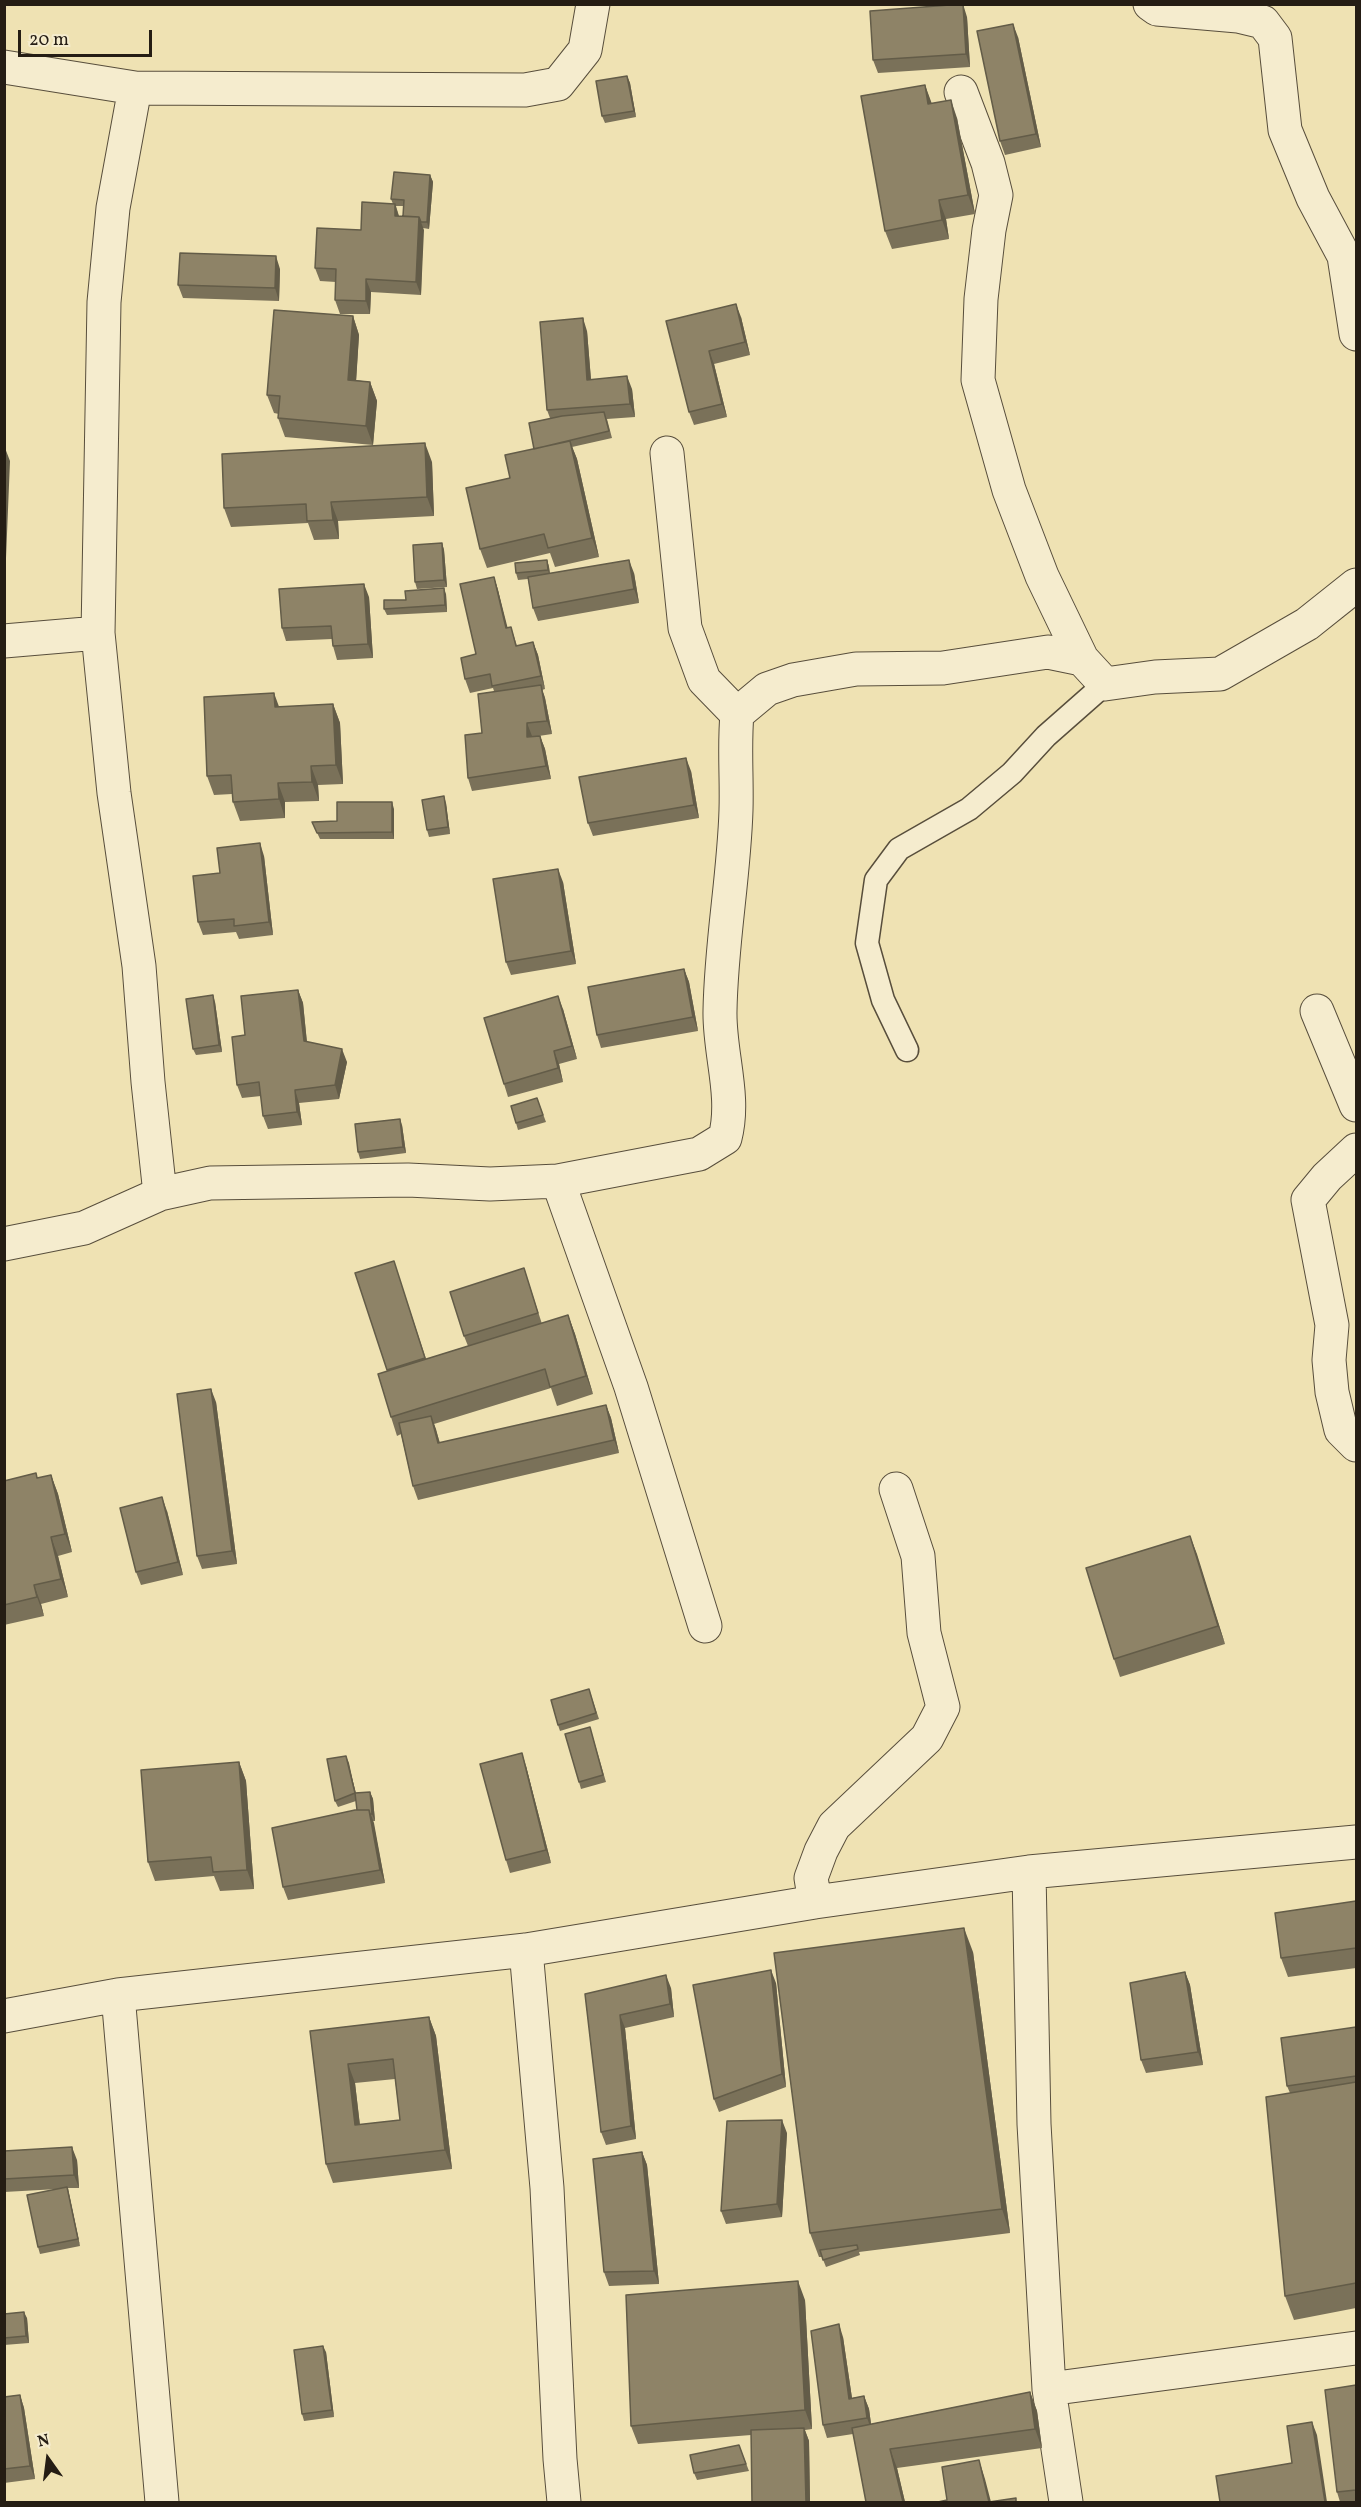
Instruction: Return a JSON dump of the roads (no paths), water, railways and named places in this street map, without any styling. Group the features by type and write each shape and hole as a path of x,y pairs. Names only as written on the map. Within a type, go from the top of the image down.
{"street":[{"path":"4,67 135,88 525,90 558,84 585,50 593,4"},
{"path":"1150,4 1157,9 1238,16 1263,22 1275,39 1285,130 1313,198 1344,256 1356,334"},
{"path":"135,88 113,208 104,302 98,633 114,794 139,966 160,1194"},
{"path":"962,92 988,163 996,195 989,230 981,299 978,380 1009,490 1042,576 1082,659 1105,684 1155,677 1220,674 1307,624 1356,585"},
{"path":"667,453 685,628 704,680 737,714"},
{"path":"4,641 98,633"},
{"path":"4,1244 84,1228 160,1194 210,1183 408,1180 490,1184 558,1181 699,1154 725,1138 730,1120 720,1013 736,810 734,749 737,714 766,689 793,680 856,669 943,668 1048,651 1082,659"},
{"path":"1317,1011 1356,1105"},
{"path":"1356,1150 1327,1177 1308,1200 1332,1325 1329,1360 1332,1392 1341,1430 1356,1445"},
{"path":"558,1181 631,1387 705,1626"},
{"path":"815,1902 811,1878 834,1826 903,1764 927,1738 943,1707 924,1633 918,1556 896,1489"},
{"path":"4,2016 118,1995 526,1950 815,1902 1029,1872 1356,1842"},
{"path":"1029,1872 1034,2124 1048,2389 1066,2502"},
{"path":"526,1950 547,2188 564,2502"},
{"path":"118,1995 162,2502"},
{"path":"1048,2389 1356,2348"}],"lane":[{"path":"908,1050 883,999 867,943 876,880 899,849 969,809 1012,773 1047,735 1105,684"}]}
